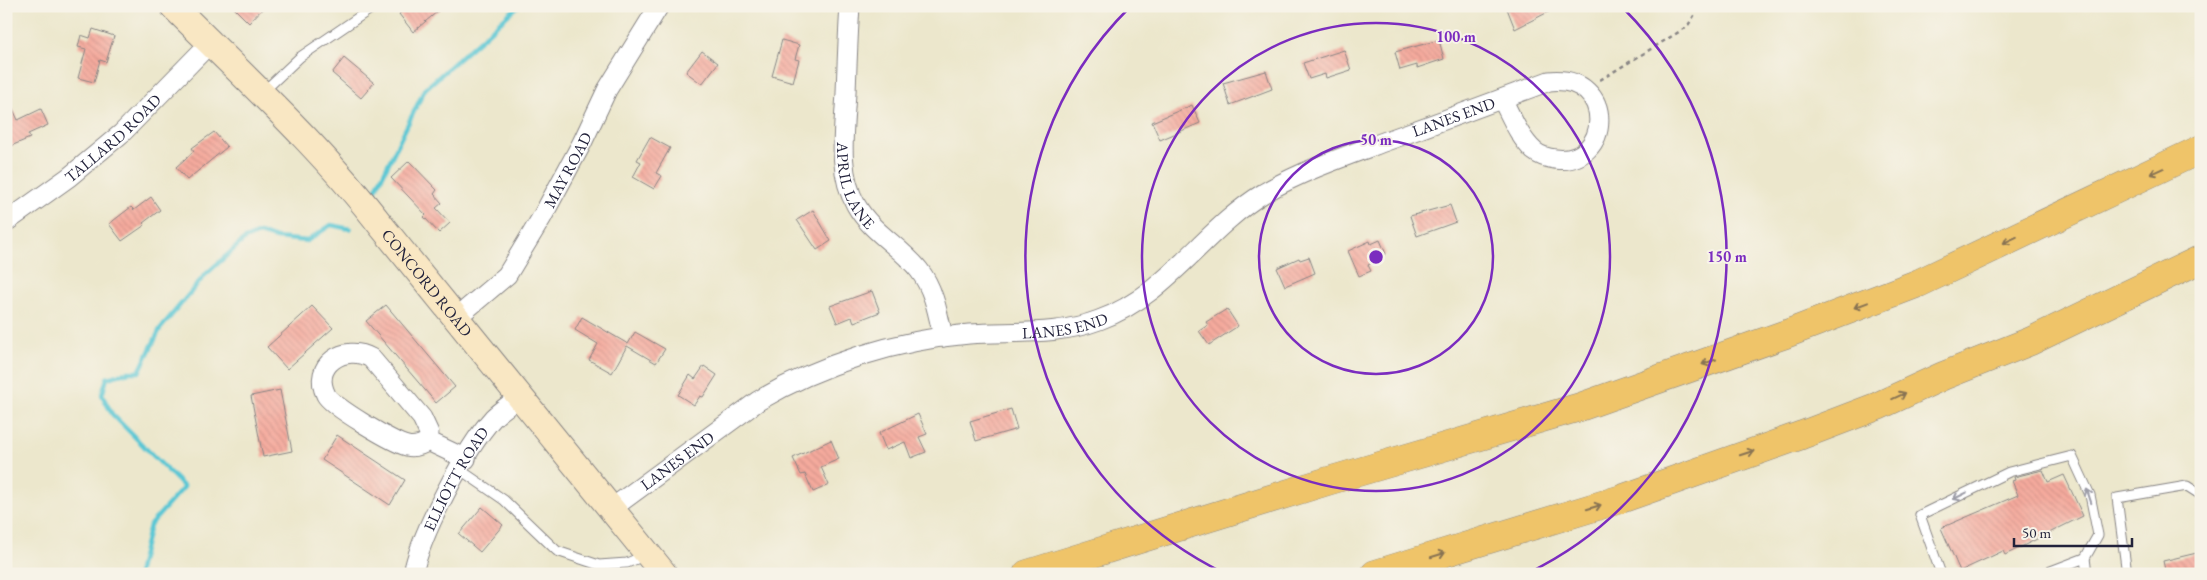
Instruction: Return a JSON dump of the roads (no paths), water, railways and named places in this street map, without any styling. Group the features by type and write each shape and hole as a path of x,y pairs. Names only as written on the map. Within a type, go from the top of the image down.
{"highway":[{"path":"1027,574 1328,481 1580,407 1786,334 1919,284 2201,149"},
{"path":"1375,574 1621,499 1711,465 1802,435 1878,406 1943,376 2031,341 2201,259"}],"main road":[{"name":"CONCORD ROAD","path":"173,6 262,93 350,185 656,564"}],"street":[{"name":"MAY ROAD","path":"456,318 507,275 542,218 582,143 606,90 659,6"},
{"name":"APRIL LANE","path":"850,6 844,139 845,173 848,189 864,217 910,260 923,276 932,294 944,337"},
{"name":"TALLARD ROAD","path":"6,222 69,177 115,138 210,43"},
{"name":"LANES END","path":"611,509 739,414 778,389 856,358 918,341 944,337 1058,330 1078,327 1118,313 1138,302 1156,288 1230,218 1264,193 1308,170 1549,81 1568,81 1586,89 1594,100 1599,113 1600,126 1595,139 1586,150 1575,157 1562,160 1548,158 1536,152 1519,132 1502,99"},
{"path":"348,352 356,352 371,358 422,418 429,433 428,441 422,445 407,446 331,403 323,388 324,372 328,365 333,359 348,352"},
{"name":"ELLIOTT ROAD","path":"413,574 424,538 462,464 493,418 520,396"},
{"path":"428,441 462,464"}],"lane":[{"path":"262,93 300,57 376,6"},
{"path":"1941,574 1920,516 2009,472 2072,456 2090,495 2098,535 2085,558 2087,574"},
{"path":"462,464 504,500 557,551 599,565 656,564"},
{"path":"2127,574 2117,498 2187,486 2201,495"},
{"path":"2044,574 2085,558"}],"waterway":[{"path":"375,191 425,89 518,6"},
{"path":"138,574 150,525 184,487 112,414 102,395 107,378 129,372 139,372 160,329 205,275 245,239 259,233 276,238 307,241 331,225 350,229"}]}
